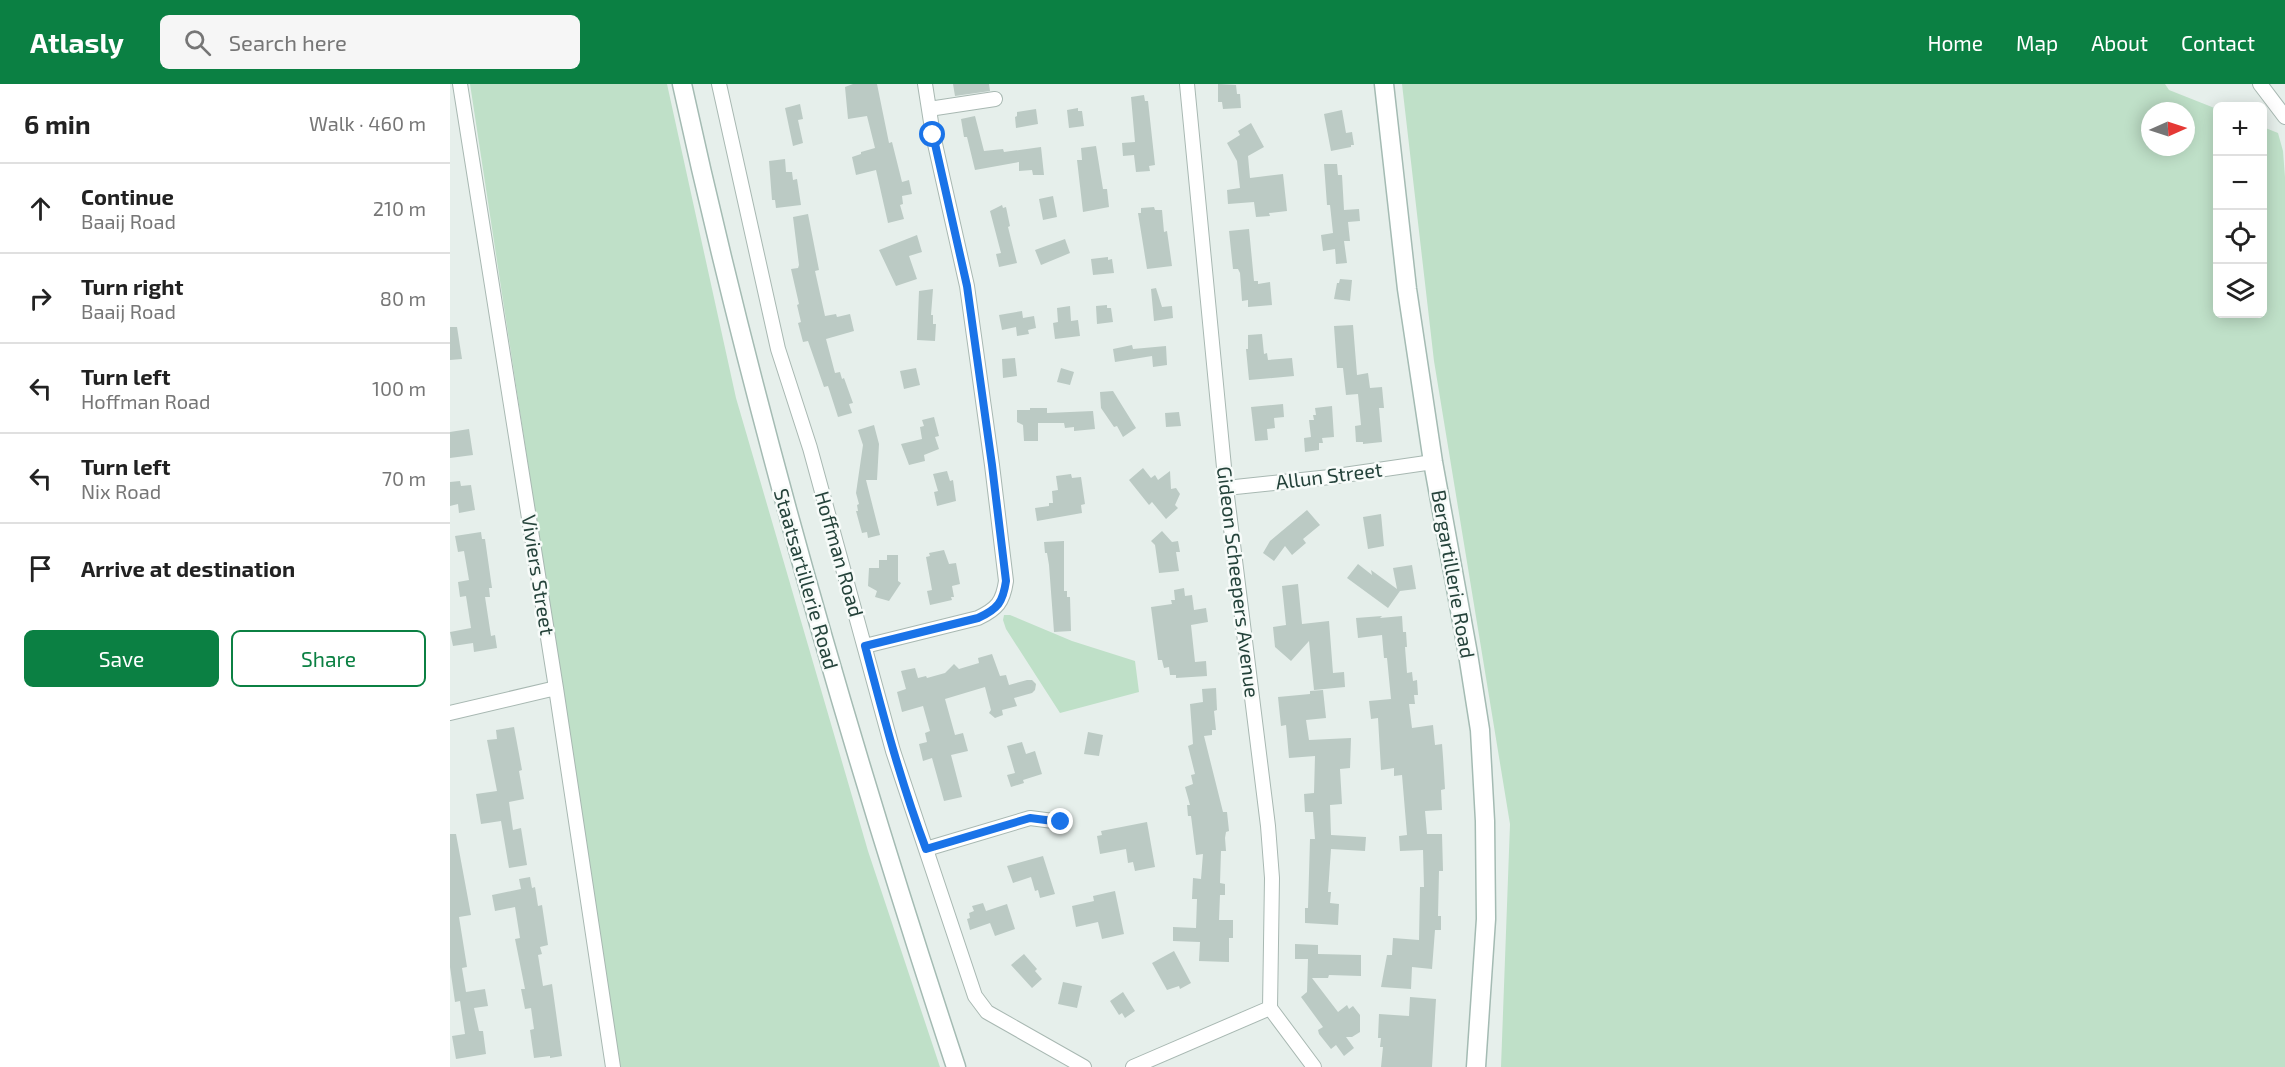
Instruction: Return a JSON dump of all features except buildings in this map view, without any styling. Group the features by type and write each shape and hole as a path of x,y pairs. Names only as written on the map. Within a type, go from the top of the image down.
{"street":[{"name":"Viviers Street","path":"460,84 614,1067"},
{"name":"Staatsartillerie Road","path":"682,84 733,304 791,530 897,889 956,1067"},
{"name":"Hoffman Road","path":"719,84 778,350 810,448 896,761 980,1005 987,1012 1084,1067"},
{"path":"865,646 992,612 1004,597 1006,581 967,286 925,84"},
{"name":"Gideon Scheepers Avenue","path":"1186,84 1226,488 1268,826 1272,878 1270,1008"},
{"name":"Bergartillerie Road","path":"1384,84 1407,289 1433,462 1480,730 1485,821 1486,919 1476,1067"},
{"path":"2260,84 2285,117"},
{"path":"929,109 995,99"},
{"name":"Allun Street","path":"1226,488 1330,477 1433,462"},
{"path":"450,713 556,688"},
{"path":"926,849 1030,818 1061,822"},
{"path":"1133,1067 1270,1008 1314,1067"}],"green space":[{"path":"470,84 667,84 736,398 868,851 940,1067 620,1067"},
{"path":"1402,84 2165,84 2169,90 2213,107 2213,318 2267,318 2267,129 2278,133 2283,151 2285,177 2285,1067 1501,1067 1510,824 1434,361"},
{"path":"1004,615 1010,615 1072,641 1135,661 1139,692 1060,713 1006,629"}],"route":[{"path":"933,135 967,286 1006,581 1004,597 992,612 978,618 865,646 908,802 926,849 1030,818 1061,822"}]}
